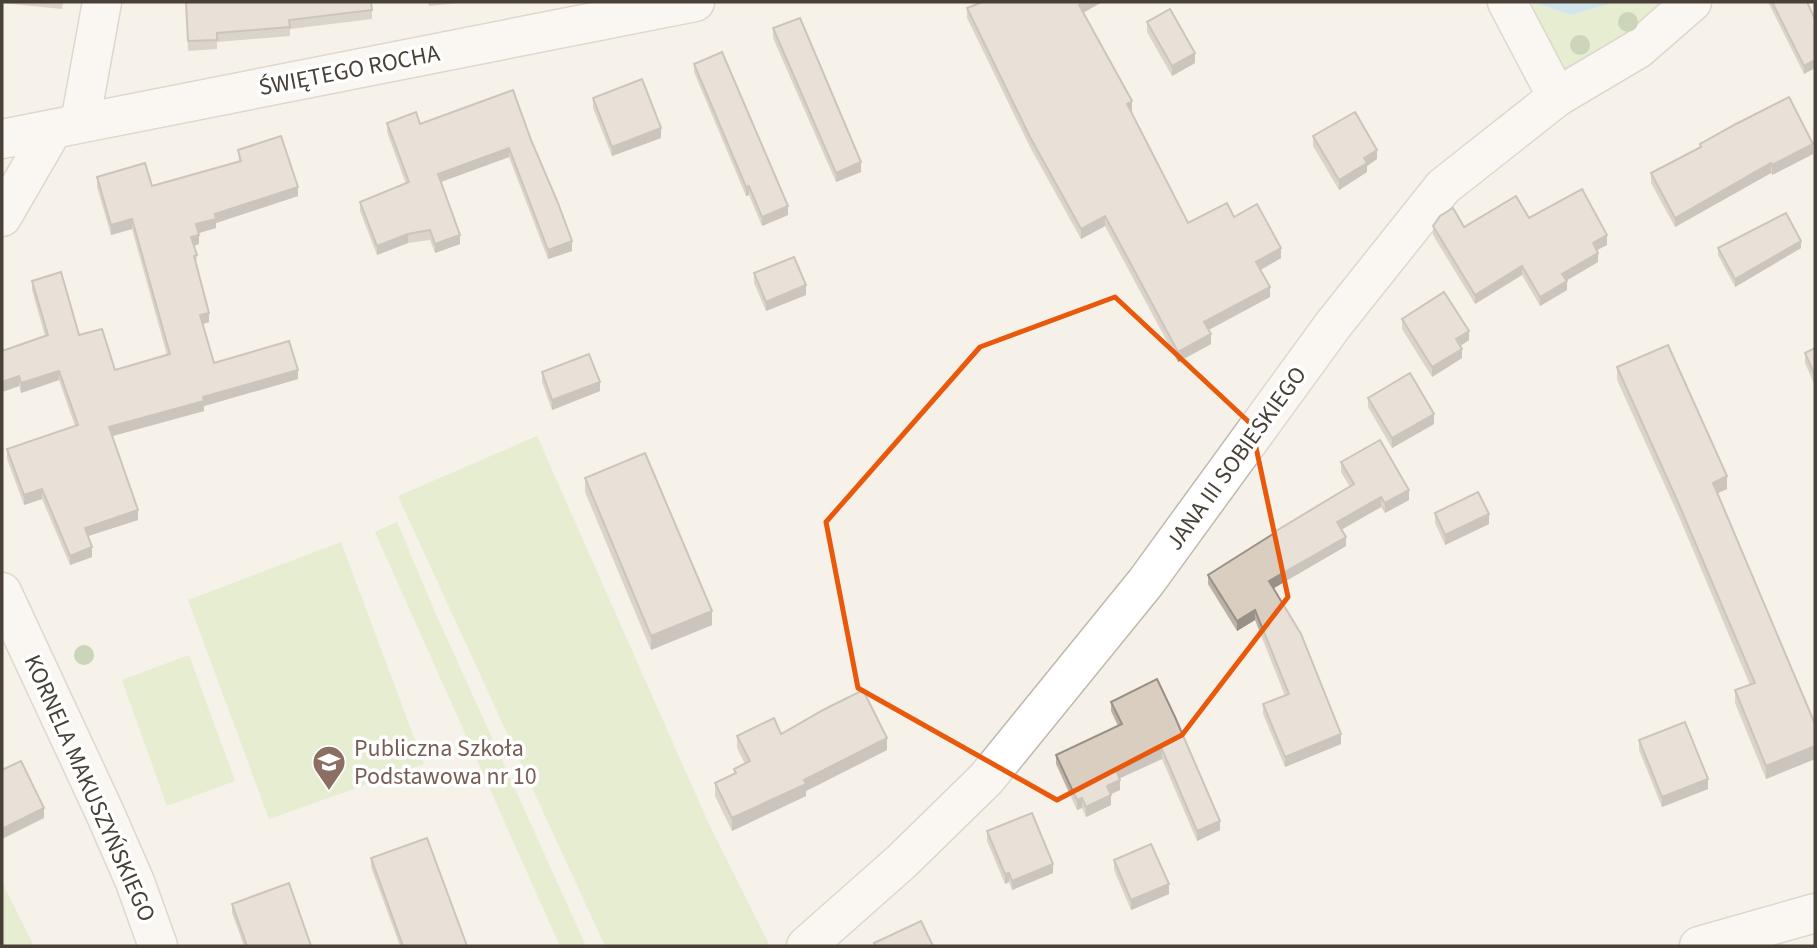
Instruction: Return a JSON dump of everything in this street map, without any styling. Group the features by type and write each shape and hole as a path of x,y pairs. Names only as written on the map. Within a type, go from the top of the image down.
{"street":[{"path":"2,217 66,126 102,2"},
{"name":"ŚWIĘTEGO ROCHA","path":"2,139 695,2"},
{"path":"1507,2 1557,97"},
{"name":"JANA III SOBIESKIEGO","path":"806,946 901,862 986,779 1146,582 1333,325 1443,187 1557,97 1638,49 1692,2"},
{"name":"KORNELA MAKUSZYŃSKIEGO","path":"2,592 104,811 159,946"},
{"path":"1699,946 1815,913"}],"highlighted area":[{"path":"1115,297 1251,424 1288,597 1182,735 1057,800 858,688 826,522 980,347"}],"green space":[{"path":"1497,2 1539,2 1571,15 1617,2 1676,2 1541,88"},
{"path":"537,436 708,822 770,946 605,946 398,496"},
{"path":"397,522 586,946 560,946 375,532"},
{"path":"341,542 424,764 269,819 188,600"},
{"path":"189,655 235,781 167,806 122,680"},
{"path":"2,882 34,946 2,946"}],"water":[{"path":"1539,2 1617,2 1571,15"}],"building":[{"path":"186,2 371,2 372,10 289,20 290,27 217,33 217,40 188,41"},
{"path":"982,2 1085,2 1079,5 1132,101 1127,104 1188,223 1227,203 1234,217 1257,204 1281,248 1256,262 1270,287 1204,322 1211,334 1178,352 1105,216 1081,229 1030,137 967,8"},
{"path":"1772,2 1807,2 1815,19 1815,60 1804,66"},
{"path":"1170,9 1195,53 1172,66 1147,22"},
{"path":"800,18 861,162 836,173 773,28"},
{"path":"722,52 788,206 762,217 749,186 746,187 694,64"},
{"path":"642,79 661,128 612,147 593,98"},
{"path":"513,90 572,241 548,250 509,148 438,174 460,235 435,244 430,230 408,234 377,246 360,202 409,182 387,123 416,112 420,124"},
{"path":"1789,97 1813,144 1772,165 1771,163 1675,218 1651,173"},
{"path":"1355,112 1377,150 1364,158 1367,163 1339,180 1313,136"},
{"path":"281,136 298,187 215,214 216,219 196,224 199,235 191,237 209,313 200,315 214,363 289,341 298,370 203,397 204,401 109,427 138,510 85,528 92,547 70,556 42,489 24,495 7,449 78,425 59,371 21,383 19,376 2,382 2,351 48,335 32,281 61,272 79,335 102,329 115,370 170,354 132,219 111,225 97,177 145,163 152,186 241,161 238,150"},
{"path":"1582,189 1607,235 1593,243 1598,253 1562,274 1567,281 1540,297 1522,266 1475,295 1433,226 1440,216 1453,208 1464,227 1516,196 1529,218"},
{"path":"1786,213 1801,241 1735,279 1718,248"},
{"path":"794,257 806,285 766,302 754,273"},
{"path":"1444,292 1469,331 1456,339 1462,349 1432,367 1402,319"},
{"path":"1668,345 1727,476 1713,483 1815,724 1815,746 1766,766 1735,690 1755,683 1617,367"},
{"path":"1815,348 1815,376 1805,353"},
{"path":"589,354 600,382 552,400 542,372"},
{"path":"1410,373 1434,414 1392,438 1368,398"},
{"path":"1380,440 1409,490 1385,503 1381,497 1337,522 1346,537 1269,581 1301,634 1341,734 1285,757 1263,704 1289,694 1255,610 1237,621 1208,575 1354,484 1341,462"},
{"path":"645,453 712,611 651,636 585,478"},
{"path":"1478,492 1489,514 1445,535 1435,513"},
{"path":"1157,679 1220,821 1197,831 1162,749 1116,770 1120,780 1107,786 1111,795 1086,807 1082,798 1077,800 1056,755 1122,724 1111,702"},
{"path":"863,690 887,738 804,780 806,784 732,818 715,783 736,773 734,769 750,761 737,736 774,718 781,734"},
{"path":"1685,722 1708,779 1662,797 1639,740"},
{"path":"21,761 44,808 2,829 2,770"},
{"path":"1032,813 1053,864 1012,881 1009,873 1005,874 987,831"},
{"path":"427,838 467,946 403,946 371,858"},
{"path":"1151,844 1169,884 1131,900 1114,860"},
{"path":"289,883 311,946 247,946 232,904"},
{"path":"921,921 933,946 875,946 874,943"}],"place":[{"name":"Publiczna Szkoła Podstawowa nr 10","path":"329,792"}]}
